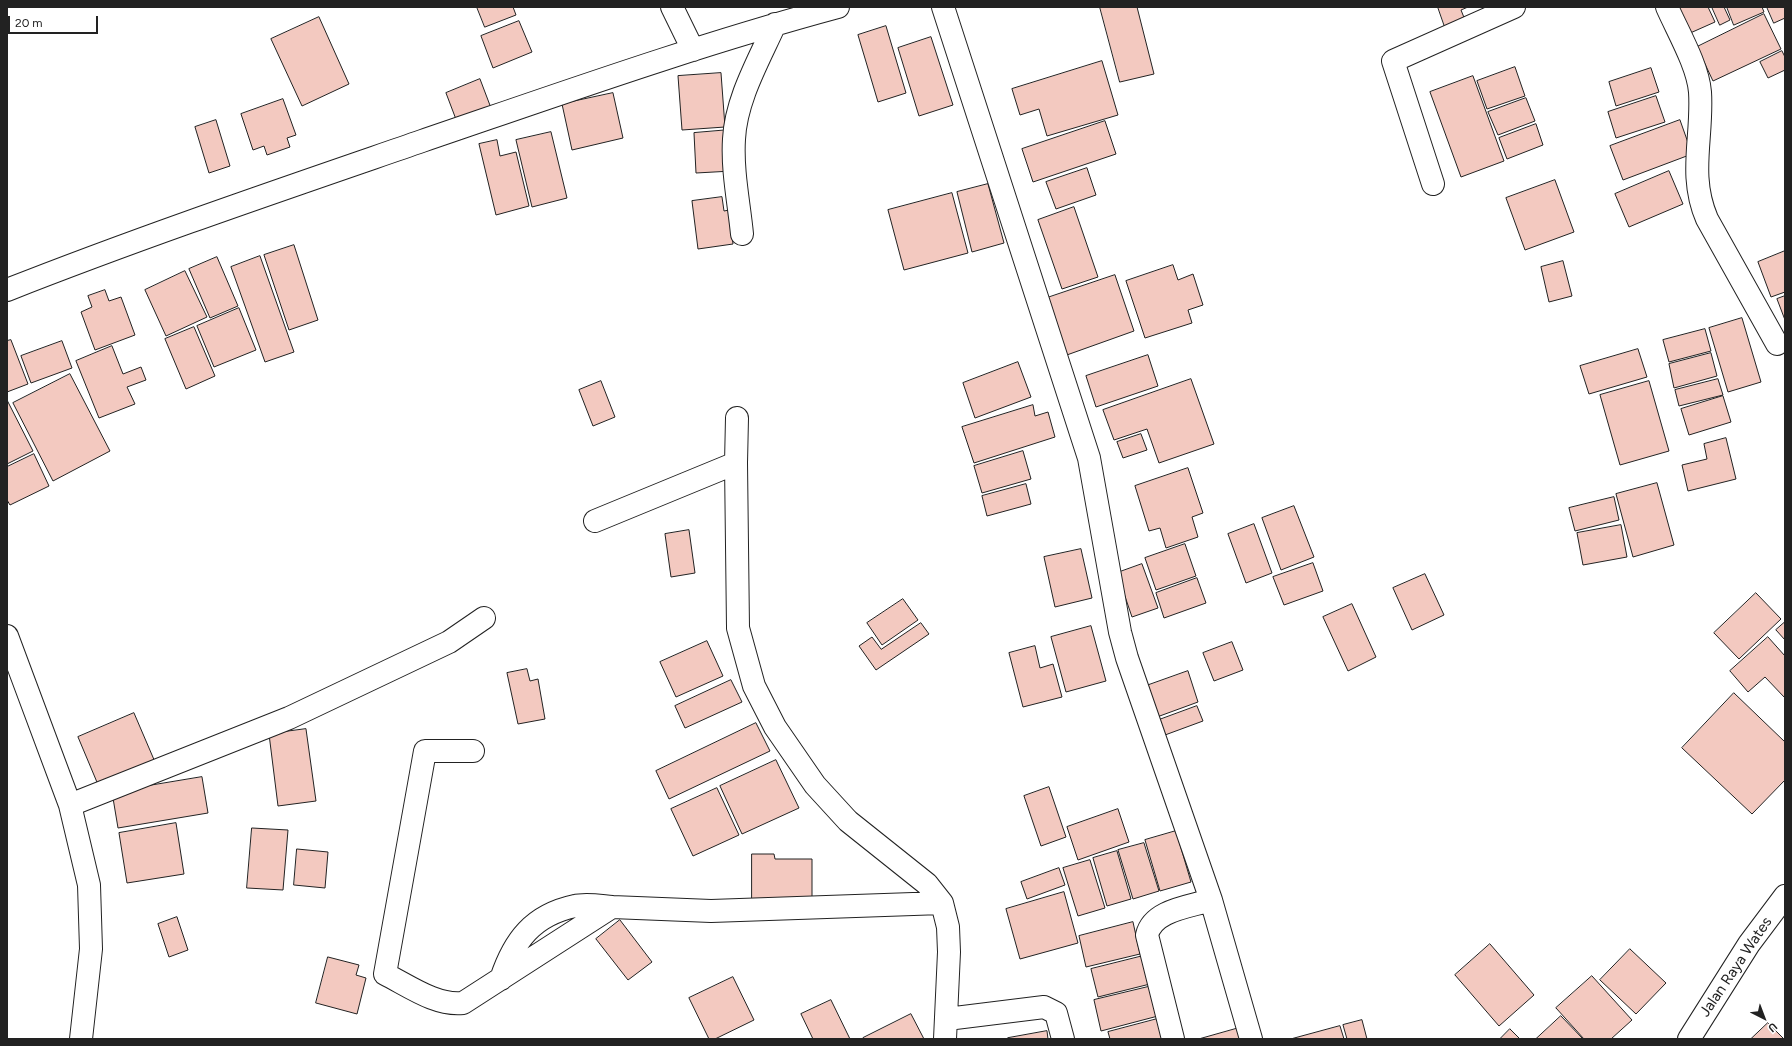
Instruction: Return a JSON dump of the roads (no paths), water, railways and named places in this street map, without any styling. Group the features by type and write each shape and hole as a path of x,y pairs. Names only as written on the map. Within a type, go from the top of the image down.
{"main road":[{"path":"672,7 693,50"},
{"path":"7,290 196,220 569,90 775,24 838,7"},
{"path":"943,7 1089,458 1126,658 1211,900 1250,1039"},
{"path":"1433,184 1393,61 1514,7"},
{"path":"1668,7 1697,76 1700,92 1696,182 1700,205 1706,219 1778,344"},
{"path":"742,234 734,162 736,122 744,95 775,24"},
{"path":"737,418 736,463 738,628 754,686 775,727 815,785 848,821 927,884 942,903 947,921 949,952 946,1029 1044,1007 1056,1013 1063,1039"},
{"path":"595,521 736,463"},
{"path":"70,805 289,718 449,642 484,618"},
{"path":"7,636 70,805 89,885 91,949 81,1039"},
{"path":"473,751 425,751 385,974 442,1002 453,1004 463,1003 501,979 508,957 516,944 531,927 549,915 576,906 711,911 942,903"},
{"name":"Jalan Raya Wates","path":"1689,1039 1749,944 1785,896"},
{"path":"1173,1039 1147,935 1149,926 1156,918 1167,913 1211,900"}]}
